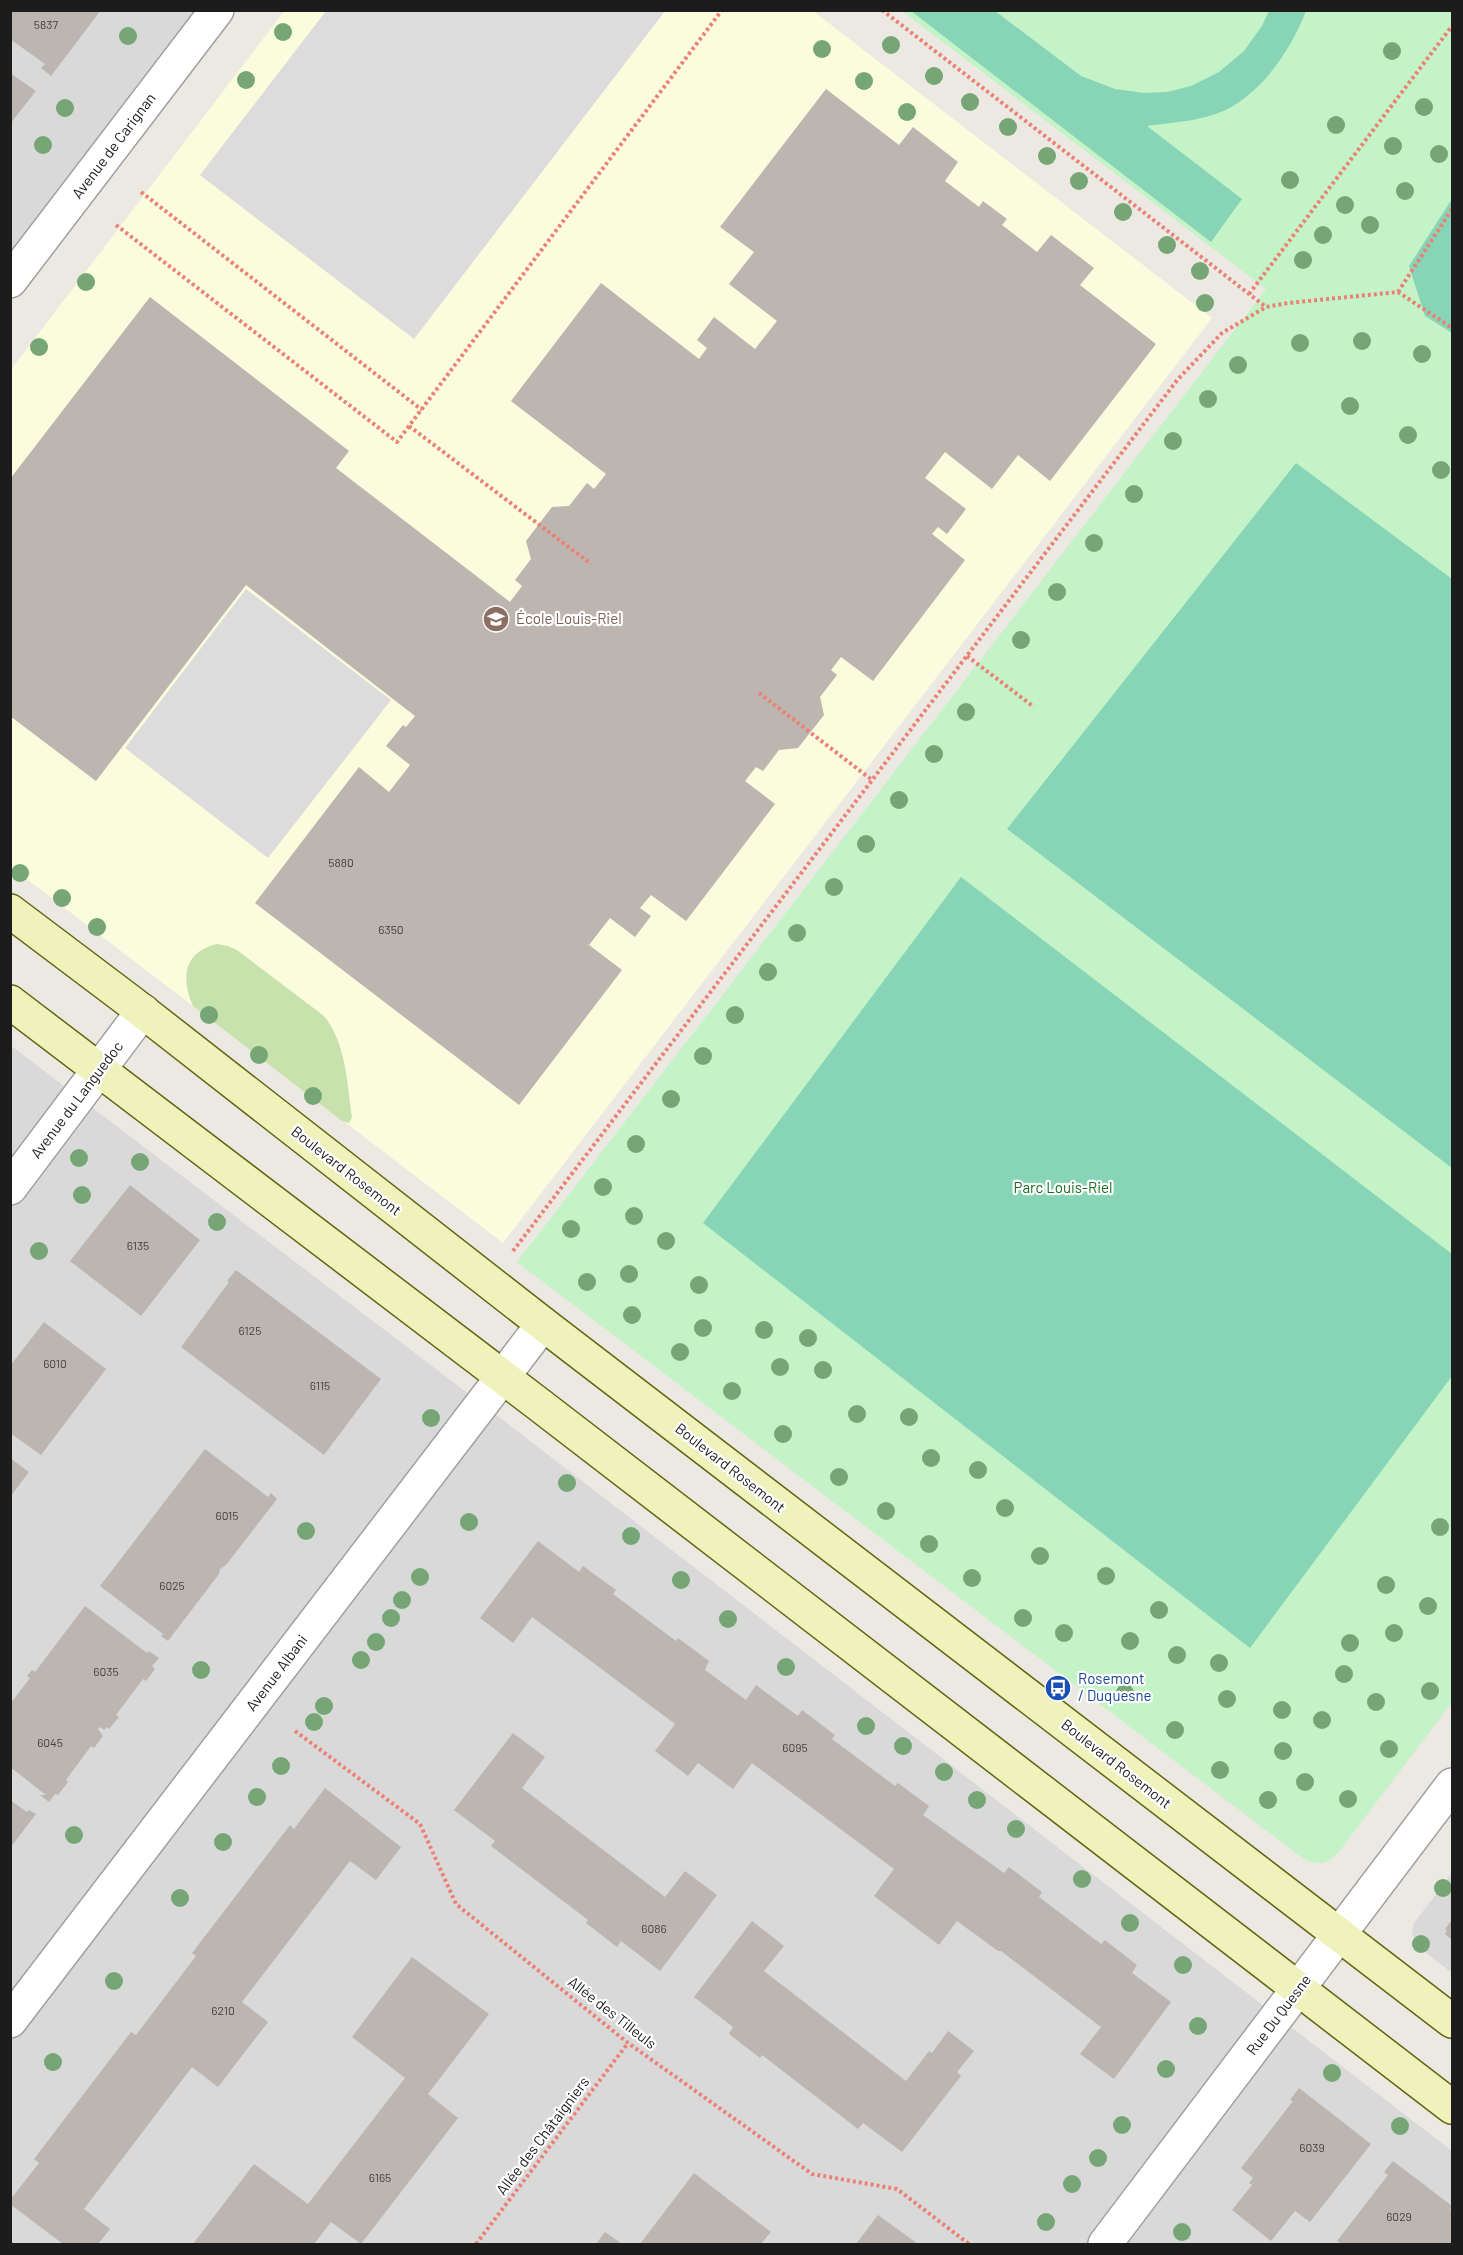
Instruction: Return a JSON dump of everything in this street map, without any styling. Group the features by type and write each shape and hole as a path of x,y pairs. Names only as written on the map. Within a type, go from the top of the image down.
{"main road":[{"name":"Boulevard Rosemont","path":"10,911 143,1011 543,1324 1452,2021"},
{"path":"10,1002 503,1377 1452,2107"}],"street":[{"name":"Avenue de Carignan","path":"10,281 217,10"},
{"name":"Avenue du Languedoc","path":"10,1188 143,1011"},
{"name":"Avenue Albani","path":"10,2021 543,1324"},
{"name":"Rue Du Quesne","path":"1104,2244 1452,1785"}],"path":[{"path":"116,225 397,442 722,10"},
{"path":"882,10 1266,307"},
{"path":"1249,294 1452,26"},
{"path":"141,192 422,410"},
{"path":"1398,292 1452,208"},
{"path":"508,1256 1178,379 1222,333 1266,307 1398,292 1452,328"},
{"path":"409,426 591,564"},
{"path":"967,656 1034,707"},
{"path":"759,693 872,780"},
{"name":"Allée des Tilleuls","path":"295,1731 420,1824 456,1904 628,2043 812,2175 897,2189 969,2244"},
{"name":"Allée des Châtaigniers","path":"476,2244 628,2043"}],"shaded area":[{"name":"École Louis-Riel","path":"285,10 813,11 1212,318 503,1243 11,867 10,371"},
{"path":"11,11 196,11 11,264"},
{"path":"326,11 665,11 414,339 200,175"},
{"path":"246,589 391,700 268,858 125,748"},
{"path":"10,1045 499,1417 1452,2151 1452,2244 11,2244"},
{"path":"1452,1873 1452,1973 1416,1945 1412,1931 1414,1923"}],"green space":[{"name":"Parc Louis-Riel","path":"902,11 1452,11 1452,1702 1338,1853 1322,1863 1304,1859 517,1262 1266,289"},
{"path":"911,11 995,11 1081,76 1115,89 1144,93 1167,92 1191,86 1219,72 1244,51 1262,26 1269,11 1306,11 1277,64 1257,87 1233,106 1213,115 1147,126 1242,199 1211,242"},
{"path":"1452,199 1452,333 1425,316 1409,266"},
{"path":"1296,463 1452,579 1452,1168 1007,829"},
{"path":"961,877 1452,1254 1452,1376 1250,1648 703,1223"},
{"path":"217,944 237,950 324,1016 337,1038 341,1051 352,1117 349,1123 342,1121 193,1006 186,977 191,960 197,953"}],"building":[{"path":"10,10 101,10 51,76 41,68 45,64 10,39"},
{"path":"10,73 36,91 10,124"},
{"path":"826,89 899,145 913,127 958,162 945,181 979,207 983,201 1007,219 1002,225 1037,252 1051,235 1094,268 1080,285 1156,344 1050,481 1018,455 992,489 945,452 925,478 966,509 947,534 938,527 932,534 965,560 873,681 841,657 831,670 837,675 820,697 824,715 798,748 779,750 763,771 756,767 745,781 775,804 686,921 651,895 640,908 651,916 635,937 610,918 589,945 622,970 519,1105 255,903 359,767 389,792 410,765 386,746 403,725 406,727 415,716 246,585 96,781 10,716 10,479 150,297 349,451 336,468 510,602 522,586 515,580 531,559 526,541 552,507 569,506 587,483 594,489 606,474 511,401 601,283 699,359 707,348 697,340 714,317 755,349 777,321 729,284 754,252 720,227"},
{"path":"130,1185 200,1240 141,1316 70,1261"},
{"path":"236,1270 381,1379 324,1455 181,1347"},
{"path":"44,1322 106,1369 41,1455 10,1433 10,1366"},
{"path":"205,1449 268,1497 271,1493 277,1499 226,1565 220,1569 219,1574 168,1641 161,1636 163,1634 100,1586"},
{"path":"10,1458 29,1472 10,1497"},
{"path":"538,1541 579,1572 583,1566 616,1590 613,1594 676,1641 678,1638 709,1661 705,1670 746,1700 756,1685 798,1716 802,1710 835,1735 832,1739 895,1786 898,1783 929,1806 923,1815 1004,1873 1009,1867 1042,1892 1039,1897 1101,1944 1105,1940 1137,1965 1132,1973 1171,2002 1114,2079 1080,2054 1101,2027 1001,1951 957,1921 939,1945 874,1896 894,1869 752,1763 733,1789 698,1763 688,1776 655,1751 675,1724 532,1617 513,1643 480,1618"},
{"path":"85,1606 147,1653 149,1651 159,1658 152,1666 155,1669 146,1681 143,1679 116,1715 119,1717 109,1729 107,1727 104,1730 100,1727 98,1729 103,1736 94,1748 91,1746 66,1780 68,1782 49,1802 40,1795 46,1795 10,1767 10,1704 30,1678 27,1676 32,1670 35,1672"},
{"path":"513,1733 545,1757 522,1788 665,1897 685,1871 717,1895 660,1971 621,1941 617,1947 586,1923 588,1920 491,1846 495,1841 454,1810"},
{"path":"325,1788 401,1847 376,1880 350,1861 242,2002 268,2022 218,2087 192,2067 84,2209 110,2229 98,2244 63,2244 10,2204 10,2200 39,2163 34,2159 131,2032 136,2035 196,1956 192,1953 290,1825 294,1829"},
{"path":"10,1800 27,1812 29,1810 36,1814 10,1848"},
{"path":"1452,1920 1452,1940 1445,1934 1447,1931 1445,1929"},
{"path":"752,1921 784,1946 764,1971 906,2081 929,2051 932,2053 948,2031 974,2051 957,2072 961,2076 902,2152 863,2123 858,2129 762,2055 760,2058 729,2034 733,2027 694,1997"},
{"path":"412,1957 489,2014 428,2094 458,2118 361,2244 331,2222 314,2244 193,2244 254,2164 308,2204 405,2078 352,2037"},
{"path":"1299,2088 1371,2144 1310,2222 1295,2211 1271,2241 1232,2210 1252,2185 1249,2183 1253,2178 1241,2168 1293,2101 1290,2100"},
{"path":"1393,2161 1452,2206 1450,2210 1452,2212 1452,2244 1342,2244 1337,2241 1388,2175 1384,2172"},
{"path":"694,2173 771,2232 761,2244 640,2244"},
{"path":"878,2215 918,2244 856,2244"},
{"path":"605,2232 622,2244 596,2244"}],"place":[{"name":"École Louis-Riel","path":"496,619"},
{"name":"Rosemont / Duquesne","path":"1058,1688"}]}
